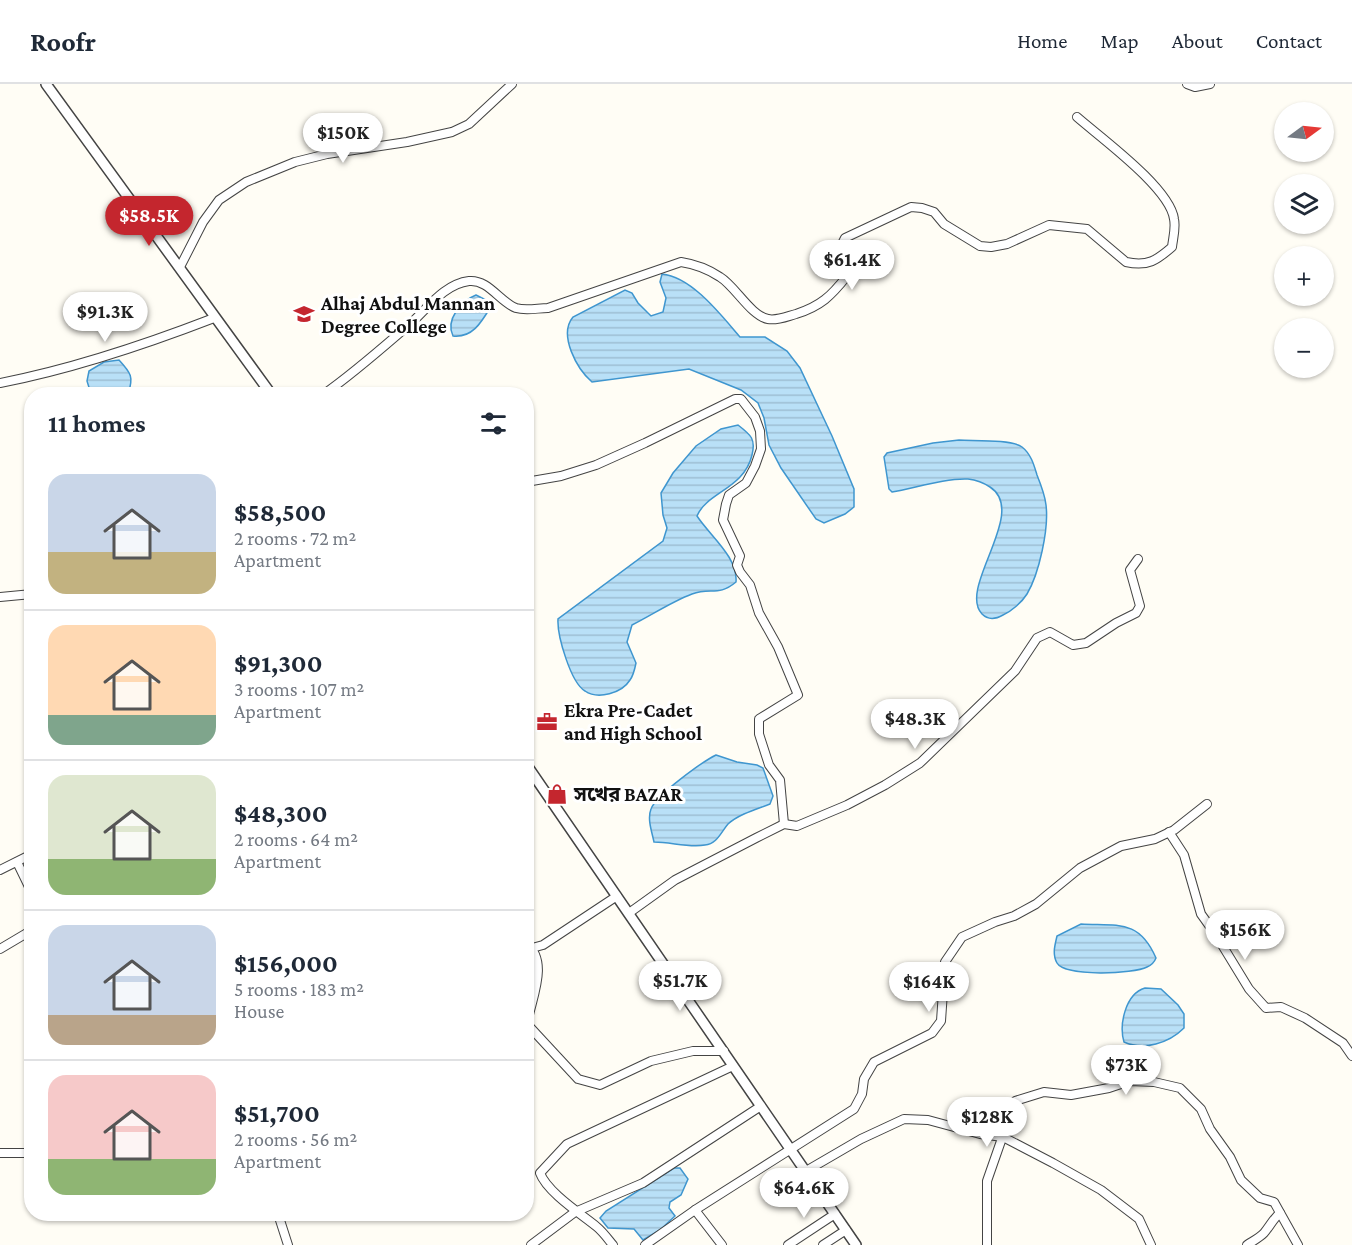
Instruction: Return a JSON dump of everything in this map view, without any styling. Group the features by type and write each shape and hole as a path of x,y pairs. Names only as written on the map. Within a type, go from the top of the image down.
{"street":[{"path":"46,84 266,387"},
{"path":"180,267 203,222 219,200 246,182 295,162 327,154 407,142 452,132 469,124 512,84"},
{"path":"1187,84 1194,87 1210,84"},
{"path":"333,387 411,323 440,296 453,286 469,281 485,286 514,307 548,308 681,262 693,264 721,277 759,315 769,319 786,317 824,301 847,276 841,246 845,238 911,207 934,212 944,224 980,246 991,247 1007,244 1049,225 1088,229 1126,262 1134,264 1154,262 1172,247 1175,221 1173,213 1152,182 1077,117"},
{"path":"0,383 153,342 214,318"},
{"path":"534,481 561,476 607,460 735,399 741,399 755,417 761,449 746,483 729,495 723,520 740,555 737,565 750,585 759,613 778,647 798,695 759,719 759,734 769,765 780,780 784,824"},
{"path":"629,913 675,880 784,824 797,826 847,805 920,763 1015,671 1037,638 1050,632 1073,645 1086,643 1136,613 1140,606 1130,570 1138,559"},
{"path":"0,597 24,595"},
{"path":"534,776 856,1245"},
{"path":"645,1245 695,1210 854,1109 861,1094 864,1079 874,1062 932,1032 941,1021 945,962 962,937 1036,904 1080,868 1121,846 1155,839 1169,832 1206,804"},
{"path":"1169,832 1184,855 1201,914 1249,989 1266,1008 1281,1007 1305,1018 1344,1043 1352,1056"},
{"path":"0,870 24,858"},
{"path":"16,862 24,878"},
{"path":"534,947 543,945 617,896"},
{"path":"0,949 24,935"},
{"path":"534,957 540,966 534,993"},
{"path":"534,1032 578,1079 600,1085 651,1061 693,1051 724,1051"},
{"path":"614,1245 598,1228 575,1212 542,1178 540,1173 567,1144 733,1066"},
{"path":"987,1245 987,1181 1015,1101 1044,1092 1071,1095 1109,1088 1130,1081 1154,1082 1180,1088 1201,1109 1210,1129 1230,1157 1241,1180 1260,1198 1274,1202 1298,1245"},
{"path":"531,1245 575,1212 643,1183 761,1106"},
{"path":"806,1172 861,1139 904,1119 928,1120 980,1134 1004,1137 1101,1190 1139,1220 1151,1245"},
{"path":"0,1153 24,1153"},
{"path":"695,1210 722,1245"},
{"path":"1247,1245 1260,1237 1267,1230 1270,1222 1280,1213"},
{"path":"788,1245 835,1214"},
{"path":"280,1221 288,1245"},
{"path":"823,1245 846,1230"}],"water":[{"path":"662,274 684,282 695,289 740,337 765,337 787,351 800,368 832,436 854,489 854,507 845,514 824,523 816,519 781,468 769,445 764,418 758,403 741,390 689,369 592,382 586,376 575,360 568,342 569,324 573,317 625,290 632,293 651,316 663,312 666,298 660,282"},
{"path":"476,295 488,301 490,308 471,332 466,335 453,336 451,324 456,312 460,306"},
{"path":"119,360 130,376 130,387 89,387 87,381 89,371 104,362"},
{"path":"738,425 753,441 748,466 734,483 709,501 697,516 728,555 733,564 736,582 719,591 699,592 684,597 632,625 627,642 636,663 630,680 616,692 603,695 590,694 580,686 570,669 560,636 558,619 663,541 667,528 661,493 673,473 696,446 721,429"},
{"path":"959,440 1017,444 1028,453 1032,460 1043,490 1047,515 1039,563 1031,585 1025,597 1016,606 995,618 982,614 977,602 978,587 1002,514 1000,499 990,487 968,479 892,492 889,489 884,457 887,453"},
{"path":"716,755 763,768 773,796 770,804 732,820 716,840 709,844 693,846 654,842 650,817 655,803 680,779"},
{"path":"1081,924 1117,925 1135,931 1149,945 1156,958 1153,964 1140,969 1115,973 1073,971 1063,967 1057,963 1055,956 1057,936"},
{"path":"1145,988 1161,989 1178,1005 1184,1014 1184,1028 1171,1038 1156,1044 1132,1045 1124,1042 1123,1019 1128,1003 1138,991"},
{"path":"674,1168 680,1168 688,1179 681,1195 670,1202 669,1208 675,1216 660,1230 643,1240 634,1229 608,1228 600,1218 606,1211"}],"place":[{"name":"Alhaj Abdul Mannan Degree College","path":"304,314"},
{"name":"Ekra Pre-Cadet and High School","path":"547,722"},
{"name":"সখের BAZAR","path":"557,794"}]}
